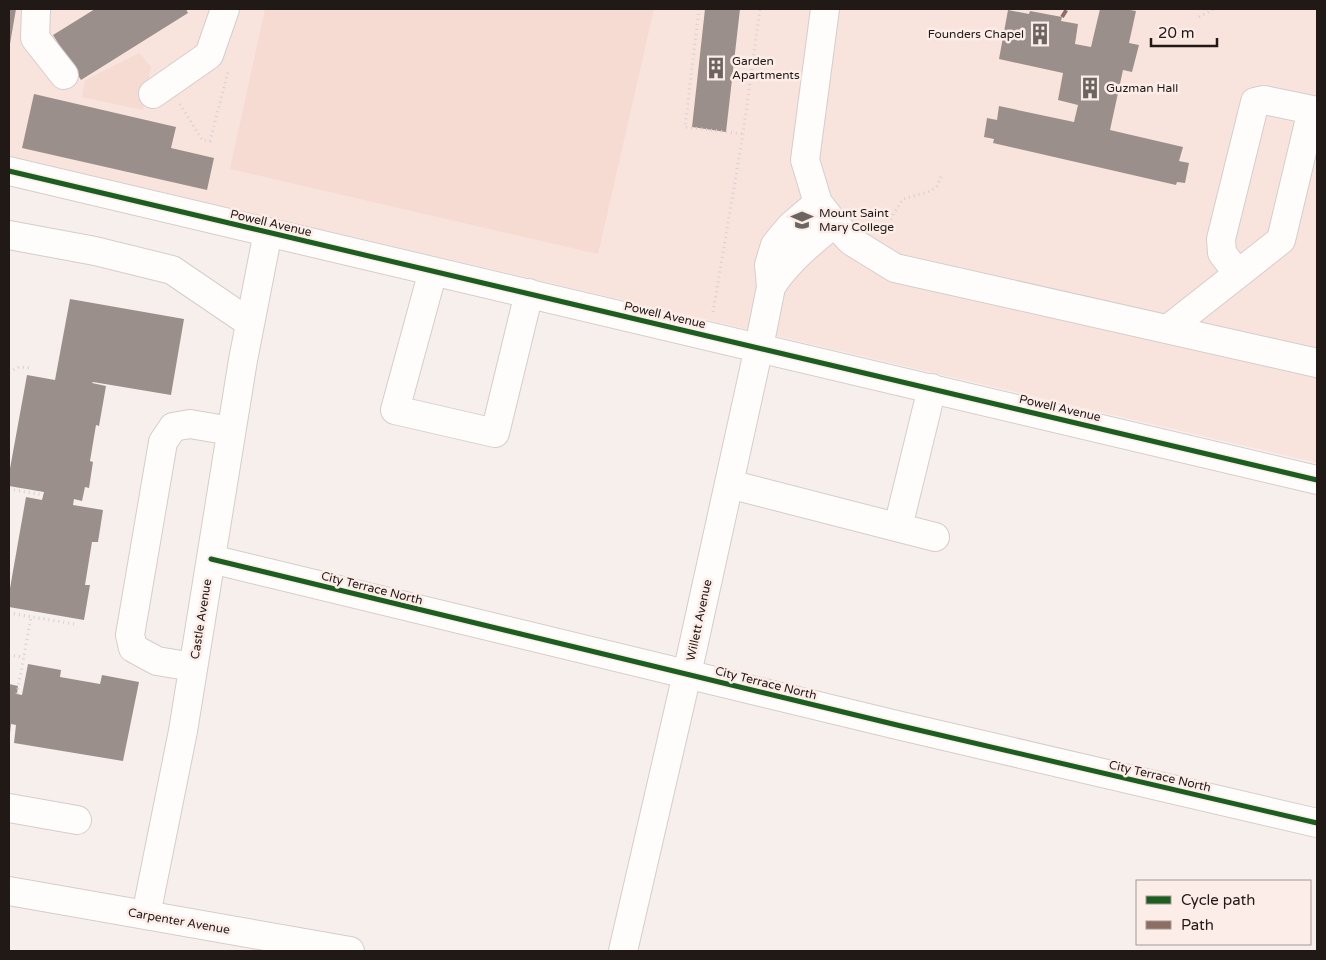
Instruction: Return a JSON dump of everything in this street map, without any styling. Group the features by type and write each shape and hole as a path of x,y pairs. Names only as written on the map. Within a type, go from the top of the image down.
{"street":[{"path":"36,9 35,38 64,76"},
{"path":"166,98 209,55 225,9"},
{"path":"825,9 806,160 826,213 851,240 895,268 1317,363"},
{"path":"1168,329 1238,274 1281,240 1315,111 1264,100 1255,102 1221,239 1222,253 1238,274"},
{"name":"Powell Avenue","path":"9,171 1317,480"},
{"name":"Willett Avenue","path":"623,951 687,674 771,287 826,213"},
{"name":"Castle Avenue","path":"146,916 183,730 243,360 268,232"},
{"path":"9,235 95,251 172,270 250,324"},
{"path":"433,271 395,410 495,433 529,293"},
{"path":"898,527 932,388"},
{"path":"193,667 157,661 134,648 130,634 163,442 173,426 190,424 231,431"},
{"path":"728,484 936,537"},
{"name":"City Terrace North","path":"211,559 896,726 1317,823"},
{"path":"9,808 76,820"},
{"name":"Carpenter Avenue","path":"9,891 350,951"}],"path":[{"path":"699,9 685,127 743,134"},
{"path":"713,313 743,134 760,9"},
{"path":"1199,17 1214,9"},
{"path":"166,98 202,140 210,141 230,66"},
{"path":"888,229 892,216 903,199 931,191 937,186 942,174"},
{"path":"9,372 19,367 30,368"},
{"path":"9,489 43,495"},
{"path":"9,613 74,624"},
{"path":"17,694 31,617"},
{"path":"9,655 24,657"}],"shaded area":[{"name":"Mount Saint Mary College","path":"9,9 1317,9 1317,463 9,156"},
{"path":"265,9 654,9 598,254 230,169"},
{"path":"139,53 151,67 143,110 82,97 85,80"}],"building":[{"path":"9,9 16,9 10,44 9,44"},
{"path":"95,9 186,9 188,13 81,80 53,35"},
{"name":"Garden Apartments","path":"705,9 740,9 726,132 692,127"},
{"name":"Guzman Hall","path":"1100,9 1136,11 1129,43 1139,45 1132,72 1123,70 1110,130 1183,147 1179,161 1189,163 1185,183 1177,182 1176,185 993,143 994,139 984,137 987,118 997,120 999,106 1074,122 1078,105 1058,100 1063,73 999,59 1008,10 1029,14 1030,11 1062,17 1061,21 1078,24 1075,44 1091,47"},
{"path":"34,94 176,127 171,148 214,158 207,190 22,148"},
{"path":"70,299 184,319 171,395 92,383 106,386 99,426 96,425 90,461 93,462 89,488 85,487 82,501 74,499 73,505 103,510 98,542 92,542 85,585 90,585 84,620 9,607 9,594 26,497 42,500 44,492 9,486 9,474 27,375 55,380"},
{"path":"28,664 61,670 60,677 100,684 102,675 139,682 123,761 14,743 16,725 11,724 9,734 9,684 18,686 17,694 22,695"}],"marked path":[{"path":"1062,17 1067,9"}],"cycle path":[{"path":"9,171 1317,480"},
{"path":"211,559 897,725 1317,823"}],"place":[{"name":"Founders Chapel","path":"1040,34"},
{"name":"Garden Apartments","path":"716,68"},
{"name":"Guzman Hall","path":"1090,88"},
{"name":"Mount Saint Mary College","path":"802,220"}]}
